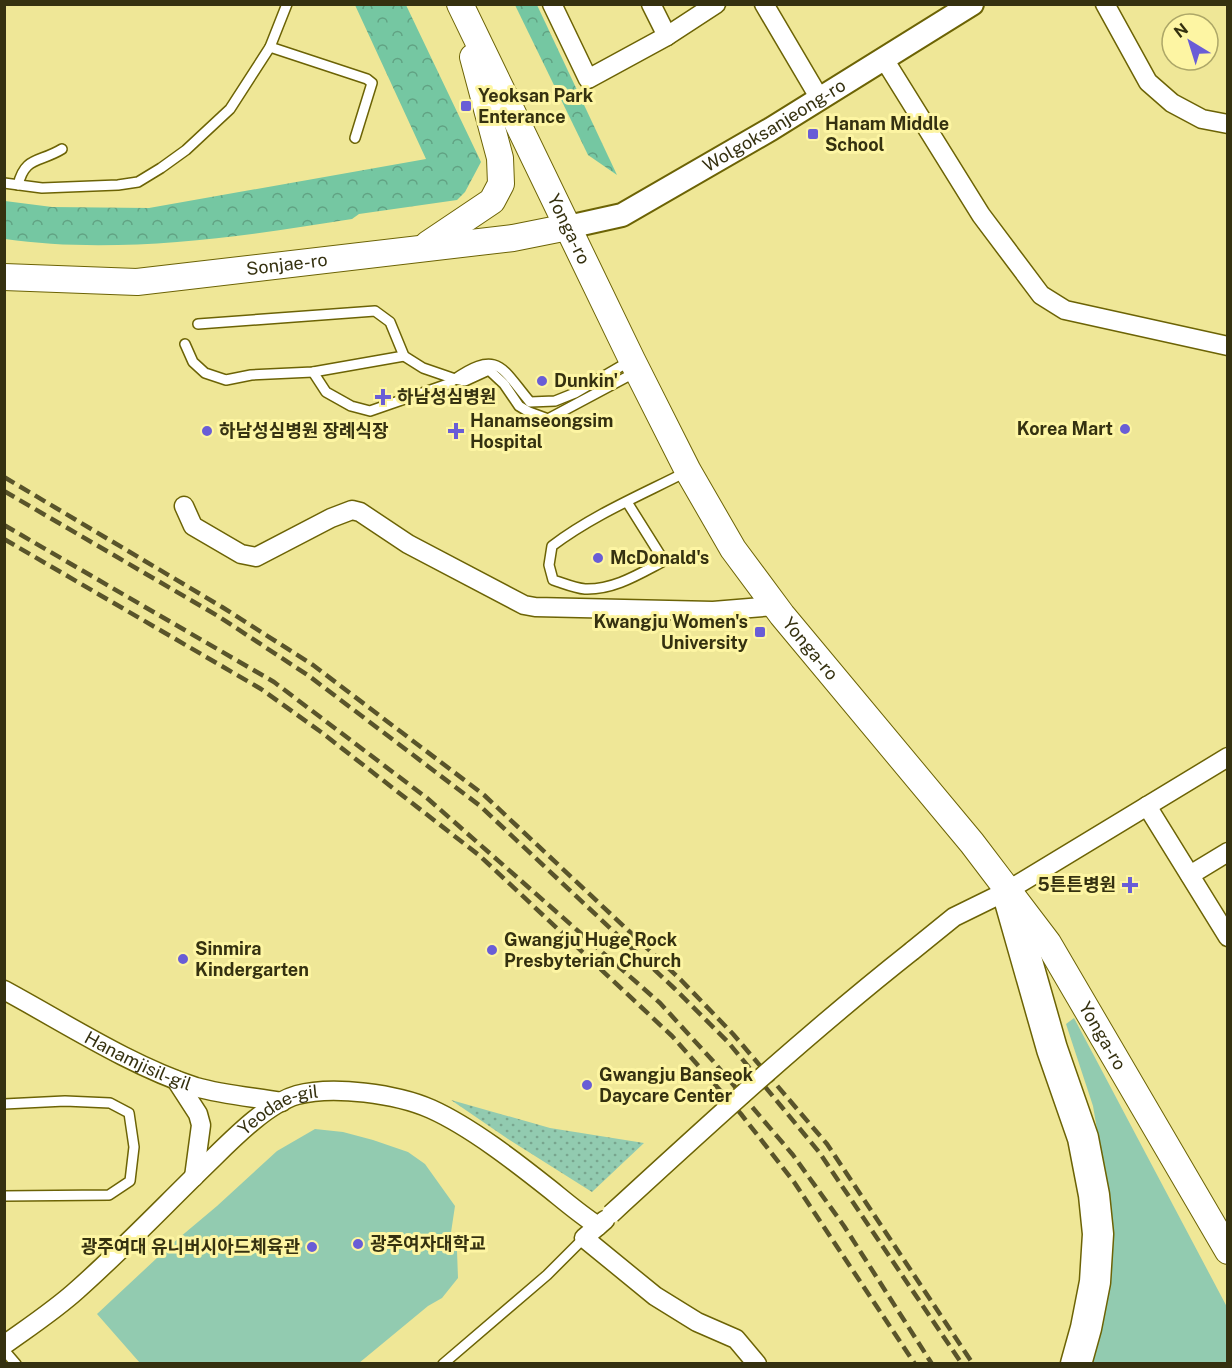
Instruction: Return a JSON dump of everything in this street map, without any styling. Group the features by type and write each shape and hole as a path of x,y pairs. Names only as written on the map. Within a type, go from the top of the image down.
{"highway":[{"path":"1007,891 1052,1048 1083,1138 1094,1195 1098,1234 1095,1282 1076,1364"}],"main road":[{"name":"Yonga-ro","path":"459,4 688,471 733,549 775,606 972,843 1048,943 1227,1251"},
{"path":"422,248 492,201 501,184 500,158 459,4"},
{"name":"Sonjae-ro","path":"4,277 137,282 513,238 568,227"}],"street":[{"path":"552,4 588,79 667,36 716,4"},
{"path":"651,4 667,36"},
{"path":"764,4 820,99"},
{"name":"Wolgoksanjeong-ro","path":"568,227 622,215 820,99 972,4"},
{"path":"1106,4 1148,82 1172,103 1202,119 1227,124"},
{"path":"884,59 981,215 1041,296 1065,310 1227,346"},
{"path":"184,506 194,526 241,554 256,557 331,518 352,510 360,512 408,544 524,605 535,607 712,611 775,606"},
{"path":"757,1364 735,1339 697,1322 655,1296 584,1238 761,1076 835,1012 954,917 1007,891 1227,757"},
{"path":"1148,806 1227,937"},
{"path":"1190,875 1227,852"},
{"name":"Hanamjisil-gil","path":"4,990 154,1072 224,1094 282,1102"},
{"path":"176,1080 198,1114 201,1125 194,1177"},
{"name":"Yeodae-gil","path":"4,1345 76,1292 242,1131 282,1102 297,1095 346,1092 378,1095 403,1100 431,1110 489,1144 551,1189 581,1216 604,1220"},
{"path":"1200,1205 1227,1226"}],"lane":[{"path":"4,183 42,188 118,185 138,182 161,168 186,150 230,109 270,47 287,4"},
{"path":"270,47 367,79 372,84 355,138"},
{"path":"18,185 21,172 29,163 62,149"},
{"path":"198,324 375,310 390,322 404,356 423,368 462,378 487,363 491,363 500,367 530,402 555,401 635,365"},
{"path":"185,344 193,362 205,373 226,380 252,375 313,372 404,356"},
{"path":"313,372 326,392 351,406 370,411 489,370 504,384 519,406 548,419 635,365"},
{"path":"627,502 664,561 629,580 611,586 585,589 553,580 549,565 552,546 568,534 627,502 688,471"},
{"path":"4,1104 65,1101 110,1103 129,1113 134,1146 130,1181 109,1195 4,1196"},
{"path":"443,1364 547,1275 584,1238"},
{"path":"4,1350 16,1364"}],"green space":[{"path":"355,5 406,5 481,162 465,192 457,200 359,214 352,219 310,226 178,242 90,245 5,239 5,201 52,207 149,208 426,159"},
{"path":"515,5 537,5 617,175 588,155"},
{"path":"1074,1018 1227,1307 1227,1363 1074,1363 1102,1159 1093,1106 1066,1024"},
{"path":"451,1100 550,1128 644,1143 592,1192"},
{"name":"광주여대 유니버시아드체육관","path":"315,1129 343,1132 373,1140 408,1152 425,1164 455,1206 450,1239 457,1251 458,1278 442,1298 428,1306 359,1363 140,1363 97,1314 277,1151"}],"railway":[{"path":"4,477 222,607 313,665 484,795 681,980 733,1034 827,1144 973,1364"},
{"path":"4,491 218,616 309,676 479,805 675,989 728,1042 819,1152 962,1364"},
{"path":"4,525 274,682 427,798 660,1003 793,1155 844,1226 932,1364"},
{"path":"4,539 261,689 321,732 480,856 672,1036 741,1114 794,1182 915,1364"}],"place":[{"name":"Yeoksan Park Enterance","path":"466,106"},
{"name":"Hanam Middle School","path":"813,134"},
{"name":"Dunkin'","path":"542,381"},
{"name":"하남성심병원","path":"383,397"},
{"name":"Korea Mart","path":"1125,429"},
{"name":"하남성심병원 장례식장","path":"207,431"},
{"name":"Hanamseongsim Hospital","path":"456,431"},
{"name":"McDonald's","path":"598,558"},
{"name":"Kwangju Women's University","path":"760,632"},
{"name":"5튼튼병원","path":"1130,885"},
{"name":"Gwangju Huge Rock Presbyterian Church","path":"492,950"},
{"name":"Sinmira Kindergarten","path":"183,959"},
{"name":"Gwangju Banseok Daycare Center","path":"587,1085"},
{"name":"광주여자대학교","path":"358,1244"},
{"name":"광주여대 유니버시아드체육관","path":"312,1247"}]}
